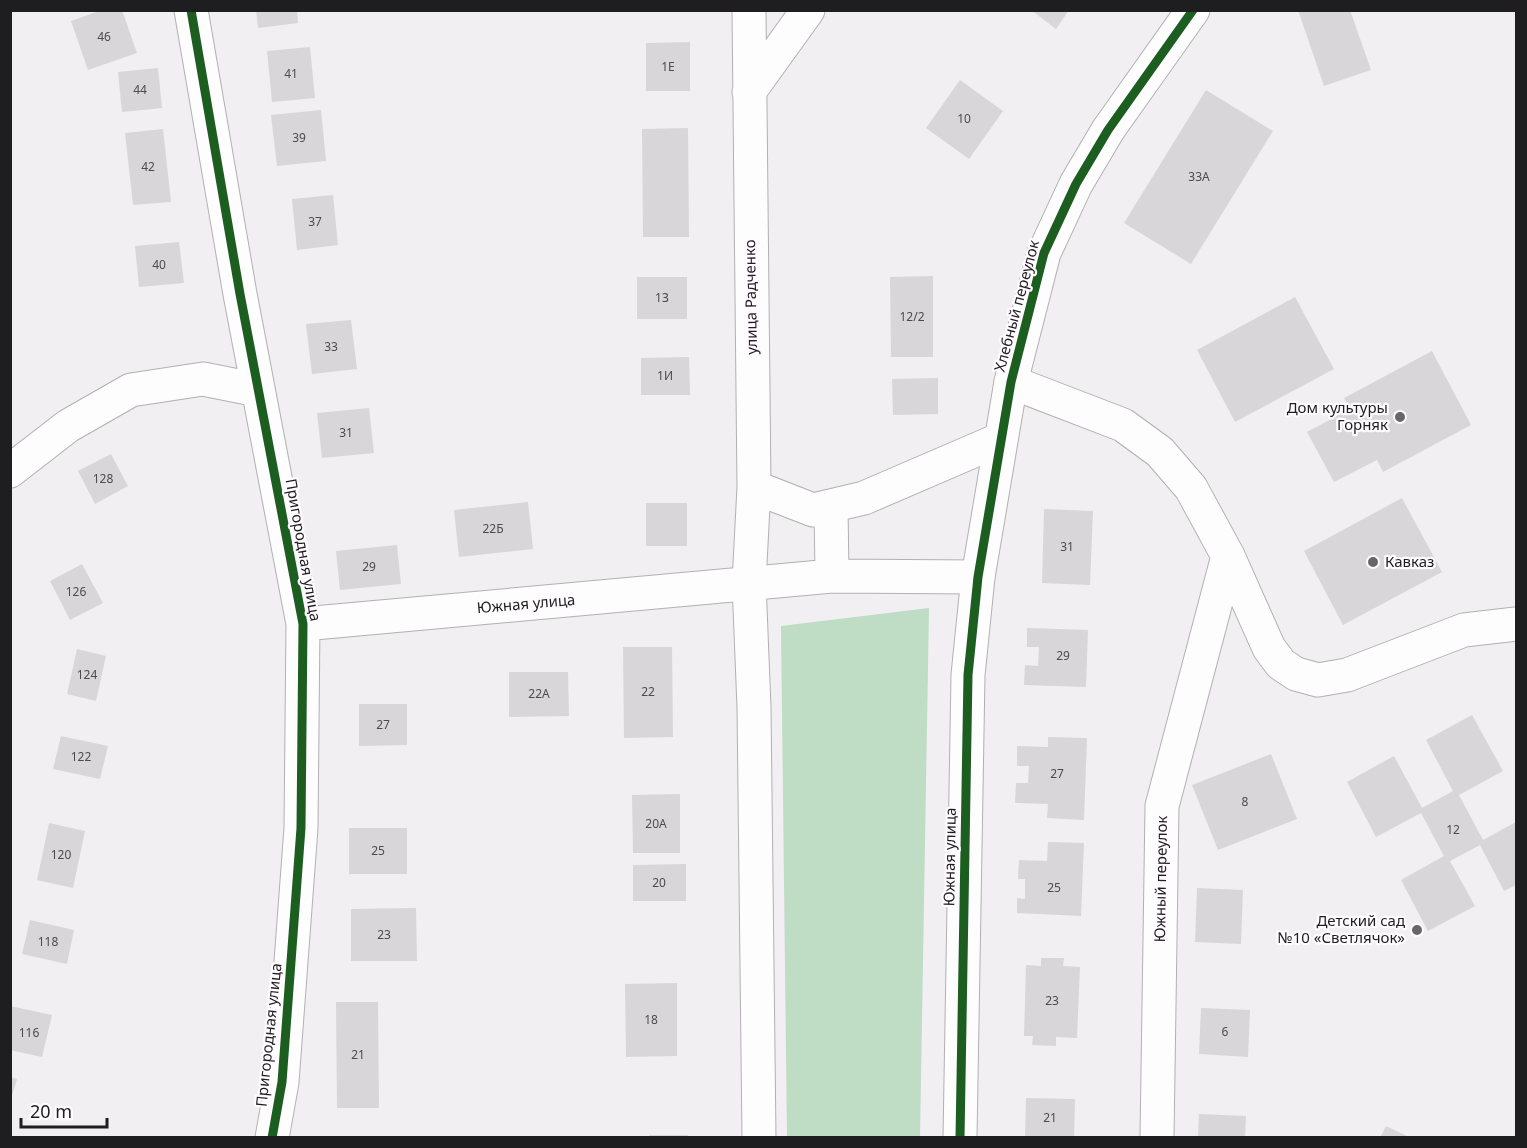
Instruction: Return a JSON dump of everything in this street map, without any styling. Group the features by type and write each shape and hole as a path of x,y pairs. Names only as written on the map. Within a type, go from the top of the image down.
{"street":[{"name":"Пригородная улица","path":"191,10 258,390 303,624 301,828 282,1082 272,1137"},
{"name":"улица Радченко","path":"749,10 754,488 749,584"},
{"path":"749,92 808,10"},
{"name":"Хлебный переулок","path":"978,577 1011,382 1044,253 1076,184 1108,130 1193,10"},
{"path":"10,471 68,426 131,390 203,379 258,390"},
{"path":"1011,382 1123,425 1160,452 1191,488 1227,556 1269,648 1281,664 1296,674 1318,680 1347,675 1464,630 1516,624"},
{"path":"754,488 813,510 864,498 1001,439"},
{"path":"831,506 832,576"},
{"name":"Южный переулок","path":"1157,1137 1162,806 1227,556"},
{"name":"Южная улица","path":"303,624 832,576 978,577 968,675 960,1137"},
{"path":"749,584 754,707 759,1137"}],"green space":[{"path":"929,608 920,1137 787,1137 781,626"}],"building":[{"path":"102,10 122,10 137,53 88,70 71,21"},
{"path":"256,10 297,10 298,23 258,28"},
{"path":"1031,10 1069,10 1056,29"},
{"path":"1298,10 1350,10 1371,70 1324,86"},
{"path":"690,42 690,91 646,91 646,43"},
{"path":"310,47 315,98 272,102 267,51"},
{"path":"158,68 162,108 122,112 118,72"},
{"path":"960,80 1003,111 969,159 926,128"},
{"path":"1206,90 1273,131 1191,264 1124,223"},
{"path":"321,110 326,161 277,166 271,115"},
{"path":"688,128 689,237 643,237 642,129"},
{"path":"163,129 171,202 133,205 125,133"},
{"path":"333,195 338,245 297,250 292,199"},
{"path":"179,242 184,283 139,287 135,246"},
{"path":"933,276 933,357 891,357 890,277"},
{"path":"637,277 687,277 687,319 637,319"},
{"path":"1295,297 1334,369 1235,422 1197,350"},
{"path":"351,320 357,369 312,374 306,324"},
{"name":"Дом культуры Горняк","path":"1432,351 1471,425 1383,472 1377,460 1334,482 1307,432 1350,409 1344,398"},
{"path":"689,357 690,395 641,395 641,358"},
{"path":"938,378 938,414 893,415 892,379"},
{"path":"369,408 374,453 322,458 317,413"},
{"path":"111,454 128,486 95,504 78,471"},
{"name":"Кавказ","path":"1402,498 1442,572 1343,625 1304,551"},
{"path":"528,502 533,549 459,557 454,510"},
{"path":"646,503 687,503 687,546 646,546"},
{"path":"1044,509 1093,511 1090,585 1042,583"},
{"path":"397,545 401,584 340,590 336,551"},
{"path":"82,564 103,603 70,620 50,581"},
{"path":"1027,628 1088,630 1086,687 1024,685 1025,665 1038,666 1039,647 1027,647"},
{"path":"623,647 672,647 673,737 624,738"},
{"path":"77,649 106,656 96,701 67,694"},
{"path":"509,672 568,672 569,716 509,717"},
{"path":"359,704 407,704 407,745 359,746"},
{"path":"1472,715 1503,771 1459,795 1483,840 1516,822 1516,885 1504,891 1480,845 1450,861 1475,906 1428,931 1401,880 1444,856 1421,813 1376,837 1347,782 1394,756 1422,808 1453,791 1426,740"},
{"path":"61,736 108,746 100,779 53,769"},
{"path":"1048,737 1087,738 1084,820 1047,818 1048,804 1015,803 1016,783 1028,783 1029,766 1017,766 1017,746 1048,747"},
{"path":"1271,754 1297,819 1218,850 1192,785"},
{"path":"680,794 680,853 633,853 632,795"},
{"path":"49,823 85,831 73,888 37,880"},
{"path":"349,828 407,828 407,874 349,874"},
{"path":"1048,842 1084,843 1081,916 1017,913 1017,898 1025,899 1025,879 1018,879 1019,860 1047,861"},
{"path":"686,864 686,901 633,901 633,865"},
{"path":"1197,888 1243,890 1241,944 1195,942"},
{"path":"416,908 417,961 351,961 351,909"},
{"path":"30,920 74,930 67,964 22,954"},
{"path":"1041,958 1064,958 1063,966 1080,967 1077,1038 1056,1037 1056,1046 1032,1045 1033,1036 1024,1036 1026,965 1041,966"},
{"path":"677,983 677,1056 626,1057 625,984"},
{"path":"336,1002 378,1002 379,1108 337,1108"},
{"path":"10,1006 52,1015 42,1057 10,1050"},
{"path":"1201,1008 1250,1010 1248,1057 1199,1054"},
{"path":"10,1077 17,1079 11,1099 10,1099"},
{"path":"1026,1098 1075,1099 1074,1138 1025,1138"},
{"path":"1199,1114 1246,1116 1245,1138 1198,1138"},
{"path":"1386,1126 1411,1138 1380,1138"},
{"path":"649,1135 688,1135 688,1138 649,1138"}],"cycle path":[{"path":"191,10 240,294 303,624 301,828 282,1082 272,1138"},
{"path":"960,1138 968,675 978,577 1011,382 1044,253 1076,184 1108,130 1193,10"}],"place":[{"name":"Дом культуры Горняк","path":"1400,417"},
{"name":"Кавказ","path":"1373,562"},
{"name":"Детский сад №10 «Светлячок»","path":"1417,930"}]}
